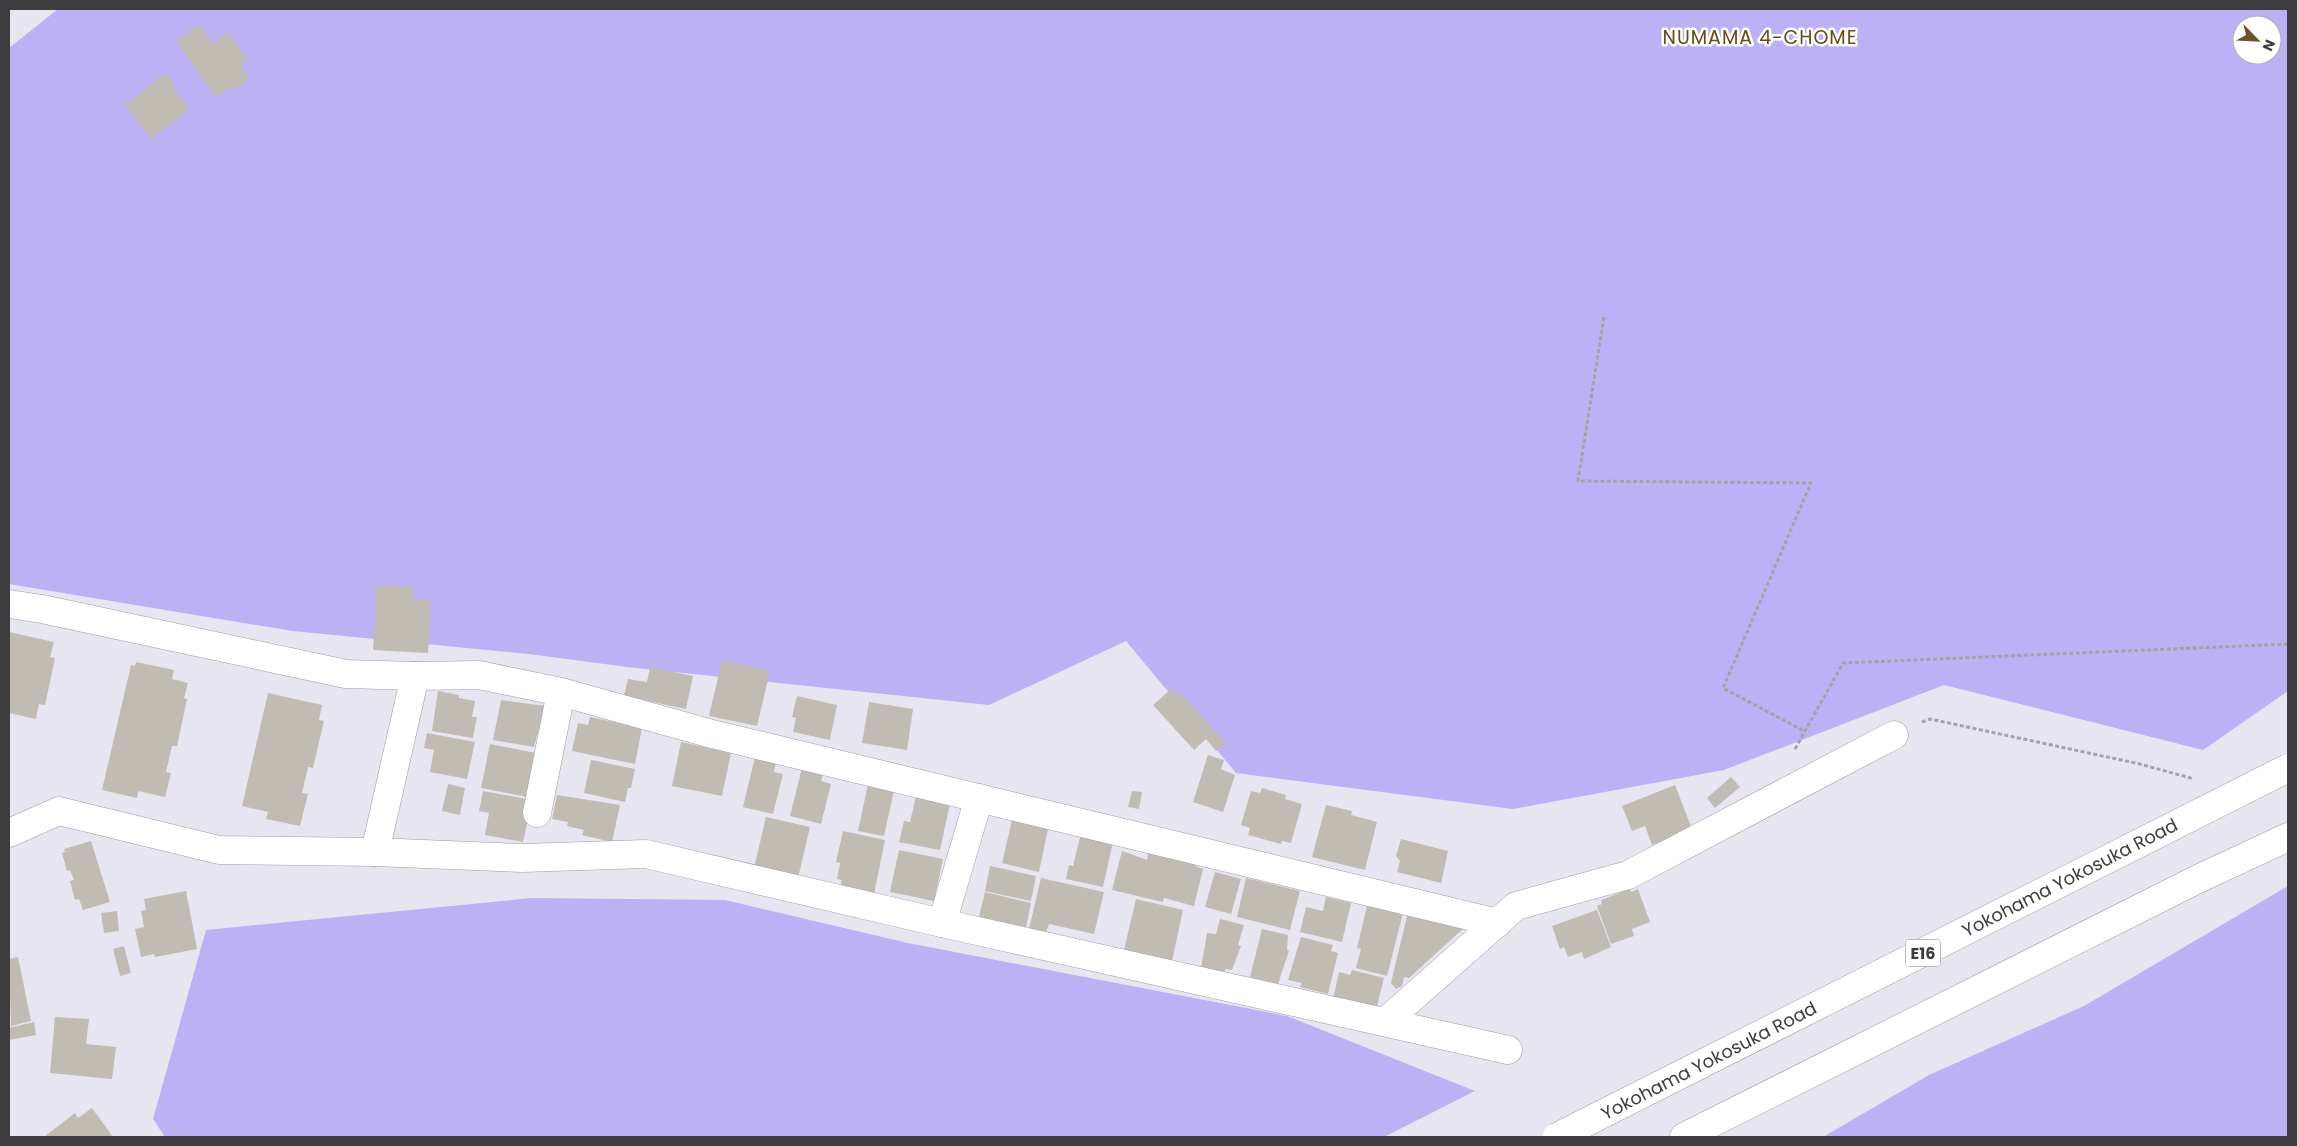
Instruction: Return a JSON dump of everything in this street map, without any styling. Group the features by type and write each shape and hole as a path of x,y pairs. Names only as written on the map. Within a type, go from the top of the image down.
{"main road":[{"path":"9,604 42,609 346,674 479,675 561,692 712,734 1498,923"},
{"path":"375,852 416,676"},
{"path":"537,813 561,692"},
{"path":"1385,1022 1516,906 1628,875 1894,734"},
{"name":"Yokohama Yokosuka Road","path":"1557,1137 2288,768"},
{"path":"942,923 978,798"},
{"path":"9,833 59,812 219,850 375,852 522,858 646,854 942,923 1508,1050"},
{"path":"1684,1137 2198,879 2288,837"}],"path":[{"path":"1604,317 1578,481 1811,484 1722,688 1804,731"},
{"path":"1791,757 1843,663 2288,644"},
{"path":"1894,734 1930,719 2140,764 2195,779"}],"shaded area":[{"path":"58,9 2288,9 2288,691 2203,750 1944,685 1724,770 1513,809 1236,773 1126,641 989,705 627,667 529,654 293,631 9,584 9,48"},
{"path":"2288,886 2288,1137 1823,1137 1929,1075 2084,1006"},
{"path":"532,898 725,900 908,943 1287,1016 1475,1091 1384,1137 165,1137 153,1119 206,930"}],"building":[{"path":"199,24 213,43 228,32 248,61 241,66 249,80 232,91 229,88 216,97 176,41"},
{"path":"165,73 176,86 173,88 189,109 151,139 125,105"},
{"path":"377,585 413,587 412,599 431,600 428,653 373,650"},
{"path":"9,632 54,642 50,657 55,658 45,705 39,704 36,719 9,713"},
{"path":"722,660 770,671 757,726 709,716"},
{"path":"136,662 174,670 172,679 188,683 184,698 187,699 177,746 172,746 166,772 171,773 165,797 138,791 137,798 102,790 131,665 135,666"},
{"path":"650,667 693,676 686,709 624,696 628,679 647,682"},
{"path":"1172,688 1179,696 1181,694 1226,743 1216,751 1206,739 1194,750 1153,705"},
{"path":"438,691 459,695 459,698 475,701 472,717 477,717 473,738 432,731"},
{"path":"268,693 322,705 319,720 324,721 313,768 308,767 302,793 308,794 300,826 266,819 268,812 242,806"},
{"path":"797,696 837,705 830,740 793,732 796,718 792,717"},
{"path":"501,700 545,706 534,747 493,740"},
{"path":"869,702 913,709 907,750 862,743"},
{"path":"590,717 642,728 635,764 572,751 578,723 588,725"},
{"path":"427,733 475,742 467,779 430,772 434,750 424,748"},
{"path":"681,742 731,753 722,796 672,786"},
{"path":"490,744 536,753 527,797 481,788"},
{"path":"756,753 777,758 774,772 783,774 773,814 743,807"},
{"path":"1208,755 1224,760 1221,769 1235,775 1223,812 1193,802"},
{"path":"591,760 635,769 631,788 628,788 625,802 584,793"},
{"path":"803,764 824,769 821,781 831,784 821,824 790,816"},
{"path":"1731,777 1740,787 1715,808 1707,798"},
{"path":"448,784 465,788 460,815 442,811"},
{"path":"868,784 895,786 884,836 858,831"},
{"path":"1675,785 1692,829 1652,845 1645,826 1632,831 1622,806"},
{"path":"1262,788 1286,795 1285,799 1302,804 1291,843 1282,841 1281,844 1248,835 1250,828 1241,825 1251,791 1260,793"},
{"path":"483,791 532,800 523,842 485,835 489,813 479,811"},
{"path":"1132,791 1142,792 1139,809 1128,807"},
{"path":"917,792 951,799 940,850 899,842 904,821 910,822"},
{"path":"557,795 620,805 612,842 582,835 584,830 567,826 568,822 552,819"},
{"path":"1326,805 1352,811 1351,815 1377,822 1365,870 1312,857"},
{"path":"1013,816 1049,824 1039,872 1002,863"},
{"path":"766,817 810,827 798,878 754,868"},
{"path":"1082,829 1114,837 1103,887 1066,879 1069,865 1073,866"},
{"path":"843,831 885,840 874,894 840,887 842,880 837,879 840,863 836,862"},
{"path":"1401,839 1448,851 1441,883 1397,872 1400,861 1396,856"},
{"path":"91,841 110,902 83,910 79,899 75,900 70,881 74,880 70,870 67,871 62,853 65,852 64,849"},
{"path":"1150,846 1197,857 1195,866 1203,869 1194,906 1164,898 1163,902 1112,890 1122,851 1147,860"},
{"path":"899,850 943,859 934,901 890,892"},
{"path":"990,866 1036,876 1031,901 985,891"},
{"path":"1215,872 1241,879 1231,914 1205,907"},
{"path":"1041,878 1104,892 1094,934 1049,924 1046,933 1029,929"},
{"path":"1246,878 1300,891 1290,930 1237,917"},
{"path":"1630,889 1631,892 1638,889 1650,922 1632,929 1634,936 1611,944 1597,906 1602,904 1601,900"},
{"path":"186,891 197,949 155,957 154,954 141,957 135,929 144,927 141,911 146,910 144,899"},
{"path":"985,892 1031,903 1026,927 979,917"},
{"path":"1326,897 1351,903 1342,942 1300,932 1306,907 1323,911"},
{"path":"1136,899 1183,910 1172,961 1124,950"},
{"path":"1368,902 1403,913 1387,976 1356,968 1361,949 1357,948"},
{"path":"1597,910 1611,947 1584,959 1582,952 1568,957 1564,947 1560,949 1552,926"},
{"path":"117,911 119,931 104,933 101,913"},
{"path":"1408,912 1466,926 1409,978 1404,977 1402,986 1396,989 1391,983"},
{"path":"1220,919 1244,925 1238,945 1241,946 1232,970 1225,969 1224,973 1201,968 1207,933 1216,934"},
{"path":"1262,929 1288,935 1287,950 1289,951 1278,984 1250,977"},
{"path":"1301,937 1333,945 1331,951 1338,953 1328,994 1300,987 1302,983 1288,980"},
{"path":"124,946 131,973 120,976 113,949"},
{"path":"18,957 31,1021 11,1026 9,959"},
{"path":"1352,970 1384,978 1376,1010 1333,999 1339,972 1350,975"},
{"path":"55,1017 89,1019 86,1044 116,1047 112,1079 50,1073"},
{"path":"34,1022 36,1035 9,1040 9,1028"},
{"path":"92,1108 113,1137 44,1137 75,1113 78,1118"}],"district":[{"name":"NUMAMA 4-CHOME","path":"1760,37"}]}
